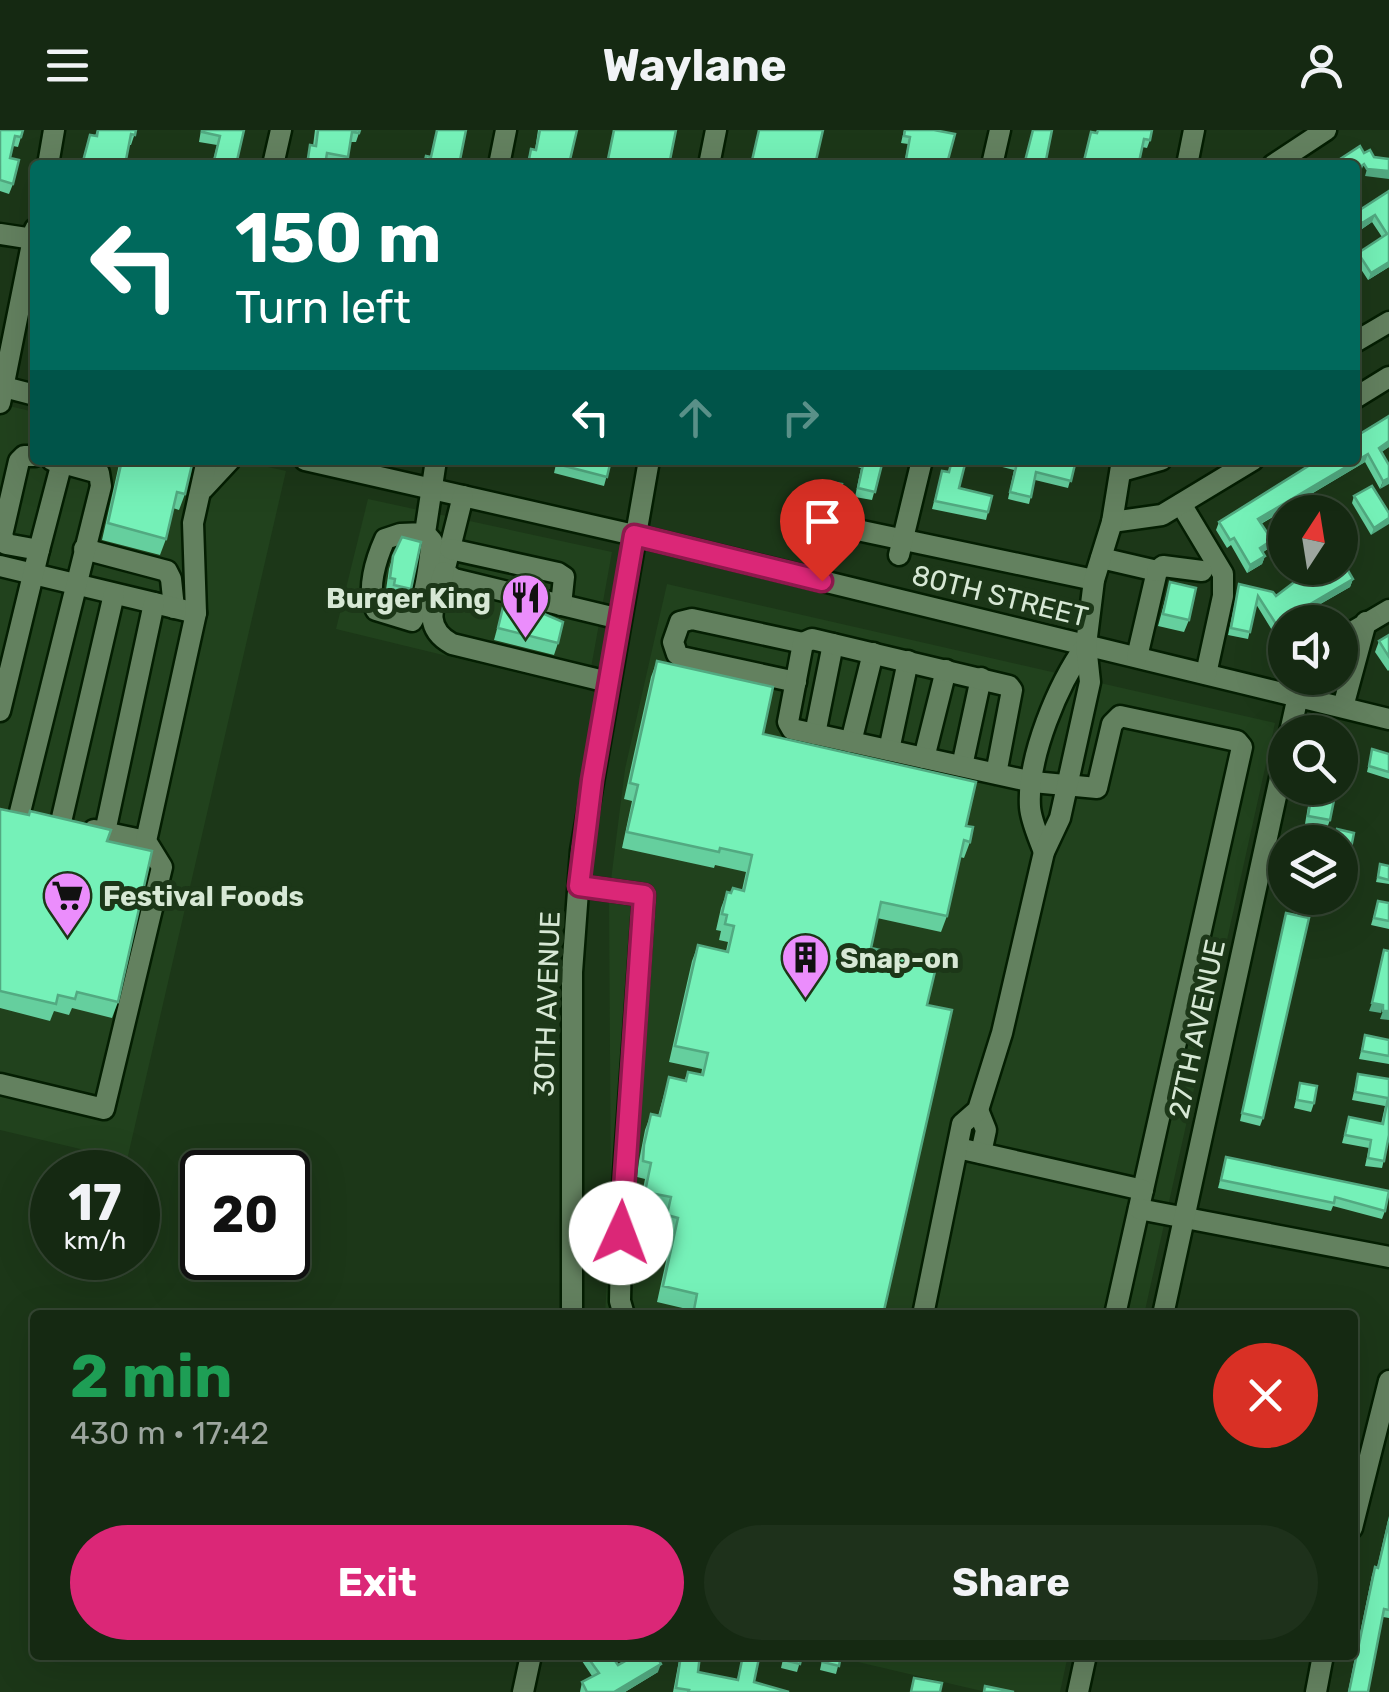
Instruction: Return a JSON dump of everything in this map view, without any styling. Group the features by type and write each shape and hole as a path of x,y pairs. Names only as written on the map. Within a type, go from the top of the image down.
{"street":[{"path":"49,160 54,130"},
{"path":"274,160 281,130"},
{"path":"500,160 506,130"},
{"path":"710,160 716,130"},
{"path":"993,160 1000,130"},
{"path":"1188,160 1194,130"},
{"path":"1280,160 1326,130"},
{"path":"0,234 30,234"},
{"path":"29,292 1,392 30,394"},
{"path":"1360,339 1389,322"},
{"path":"1360,395 1389,377"},
{"path":"30,456 19,461 2,535 6,544 39,550"},
{"path":"0,710 56,465"},
{"path":"73,465 94,470 101,478 10,810 146,841"},
{"path":"0,1084 104,1109 162,867 146,841 196,614 198,598 192,551 205,465"},
{"path":"198,494 225,465"},
{"path":"425,534 435,465"},
{"name":"30TH AVENUE","path":"572,1310 572,972 581,851 649,465"},
{"path":"901,548 921,465"},
{"path":"923,1310 962,1124 978,1110 1002,1033 1044,852 1060,818 1068,787 1090,682 1086,645 1094,580 1112,522 1122,465"},
{"path":"1112,522 1162,515 1245,465"},
{"name":"80TH STREET","path":"356,466 430,488 1389,718"},
{"path":"463,496 431,618 439,637 452,644 608,682"},
{"path":"1180,504 1224,574 1206,674"},
{"path":"829,524 901,548 1094,580"},
{"path":"84,549 167,571 171,579 105,832"},
{"path":"450,549 558,573 564,577 561,605"},
{"path":"1101,558 1157,571"},
{"path":"0,566 196,614"},
{"path":"1137,657 1157,571 1163,566 1202,571"},
{"path":"444,572 454,579 620,619"},
{"path":"61,822 114,594"},
{"path":"1358,627 1389,610"},
{"path":"796,682 676,654 674,642 680,622 692,619 803,643 812,640 833,644 1010,686 996,774"},
{"path":"1343,707 1366,622"},
{"path":"803,643 789,726 815,734 1034,782 1097,788 1116,719 1126,716 1240,743 1242,750 1116,1310"},
{"path":"815,734 833,644"},
{"path":"1044,852 1030,807 1037,750 1062,680 1086,645"},
{"path":"852,742 873,653"},
{"path":"889,750 908,661"},
{"path":"924,758 946,670"},
{"path":"962,766 981,678"},
{"path":"1264,688 1268,685"},
{"path":"1294,715 1298,696"},
{"name":"27TH AVENUE","path":"1163,1310 1274,805"},
{"path":"579,886 644,895 622,1200 623,1310"},
{"path":"978,1110 986,1130 981,1153"},
{"path":"958,1148 1141,1199 1184,1217 1389,1257"},
{"path":"1358,1507 1389,1381"},
{"path":"1366,1478 1389,1482"},
{"path":"523,1692 529,1660"},
{"path":"1078,1692 1085,1660"},
{"path":"1316,1692 1322,1660"}],"shaded area":[{"path":"0,404 30,411 30,465 260,465 286,471 129,1150 85,1150 0,1130"},
{"path":"368,499 612,552 587,690 336,629"},
{"path":"667,584 1268,721 1268,755 1145,1310 605,1310 611,1212 609,896 625,769"},
{"path":"849,1660 1067,1660 1060,1692 986,1692"}],"building":[{"path":"0,130 23,130 21,137 15,136 10,158 19,160 13,184 0,180"},
{"path":"98,130 136,130 135,135 131,134 126,160 83,160 90,135 97,136"},
{"path":"244,130 237,160 214,160 220,136 202,132"},
{"path":"318,130 360,130 352,132 348,157 327,153 326,160 308,160 310,145 316,146"},
{"path":"437,130 466,130 460,160 425,160 426,156 431,157"},
{"path":"540,130 577,130 570,160 529,160 531,149 536,150"},
{"path":"614,130 676,130 670,160 608,160"},
{"path":"759,130 823,130 816,160 752,160"},
{"path":"905,130 955,134 948,160 906,160 910,137 904,136"},
{"path":"1033,130 1052,130 1046,160 1025,160"},
{"path":"1152,130 1150,140 1144,139 1139,160 1084,160 1091,132"},
{"path":"1360,146 1364,153 1370,150 1374,157 1389,159 1389,171 1367,169 1364,164 1360,167 1360,160 1339,160"},
{"path":"1389,191 1389,262 1371,273 1360,252 1387,234 1375,215 1362,223 1360,210"},
{"path":"1389,416 1389,441 1379,448 1389,465 1389,478 1383,481 1368,454 1360,459 1360,434"},
{"path":"121,465 192,465 185,494 177,492 166,539 108,523"},
{"path":"561,465 610,465 607,477"},
{"path":"863,465 882,465 875,492 858,488"},
{"path":"951,465 965,465 959,488 992,496 988,512 935,501 942,471 949,472"},
{"path":"1017,465 1075,465 1071,481 1036,472 1031,497 1010,492"},
{"path":"1310,465 1349,465 1299,495 1268,495 1268,513 1258,519 1268,534 1268,543 1260,548 1265,556 1250,565 1234,538 1230,540 1219,522"},
{"path":"830,482 842,484 839,496 827,494"},
{"path":"1372,486 1389,518 1374,528 1356,495"},
{"path":"402,537 421,542 411,589 394,585 395,579 390,578 393,556"},
{"path":"1170,582 1196,588 1189,620 1163,614"},
{"path":"1239,584 1276,596 1290,585 1343,585 1309,605 1268,605 1268,612 1258,596 1250,632 1231,628"},
{"path":"504,603 563,622 558,643 498,628"},
{"path":"1389,635 1389,657 1379,641"},
{"name":"Snap-on","path":"657,661 773,687 763,734 976,782 966,826 973,827 970,842 964,840 947,916 881,902 871,948 937,963 927,1005 952,1010 884,1310 694,1310 697,1294 663,1286 678,1218 667,1215 671,1197 645,1192 651,1163 643,1161 644,1145 651,1114 660,1116 669,1077 686,1081 688,1072 703,1075 708,1053 675,1046 698,945 728,952 734,926 725,924 727,915 722,914 727,892 731,893 733,888 744,891 752,855 720,848 719,852 627,832 638,785 630,783"},
{"path":"1372,749 1389,754 1389,772 1369,766"},
{"path":"1310,805 1333,805 1330,820 1308,816"},
{"name":"Festival Foods","path":"0,809 29,815 30,811 111,830 107,841 152,851 118,1002 77,992 75,999 58,995 56,1004 0,991"},
{"path":"1380,864 1389,866 1389,880 1378,877"},
{"path":"1378,901 1389,903 1389,921 1374,918"},
{"path":"1286,915 1309,918 1263,1118 1242,1113"},
{"path":"1384,950 1389,951 1389,1011 1372,1003"},
{"path":"1365,1035 1389,1040 1389,1056 1362,1051"},
{"path":"1358,1074 1389,1079 1389,1135 1384,1161 1368,1158 1371,1140 1345,1135 1349,1117 1383,1124 1388,1098 1355,1092"},
{"path":"1300,1083 1317,1086 1314,1103 1297,1100"},
{"path":"1226,1157 1389,1191 1385,1211 1335,1197 1334,1203 1221,1180"},
{"path":"1389,1521 1389,1610 1384,1609 1368,1692 1349,1692 1375,1567 1378,1568"},
{"path":"590,1660 614,1660 618,1665 627,1660 659,1660 661,1664 614,1692 587,1692 582,1682 599,1673"},
{"path":"680,1660 699,1660 698,1672 738,1680 742,1660 759,1660 754,1682 789,1692 688,1692 676,1688"},
{"path":"823,1660 840,1660 839,1666"},
{"path":"914,1678 942,1683 940,1692 911,1692"},
{"path":"985,1686 1014,1692 984,1692"}],"place":[{"name":"Burger King","path":"526,640"},
{"name":"Festival Foods","path":"68,938"},
{"name":"Snap-on","path":"805,1000"}],"route":[{"path":"621,1233 644,895 579,886 592,780 634,535 822,581"}]}
